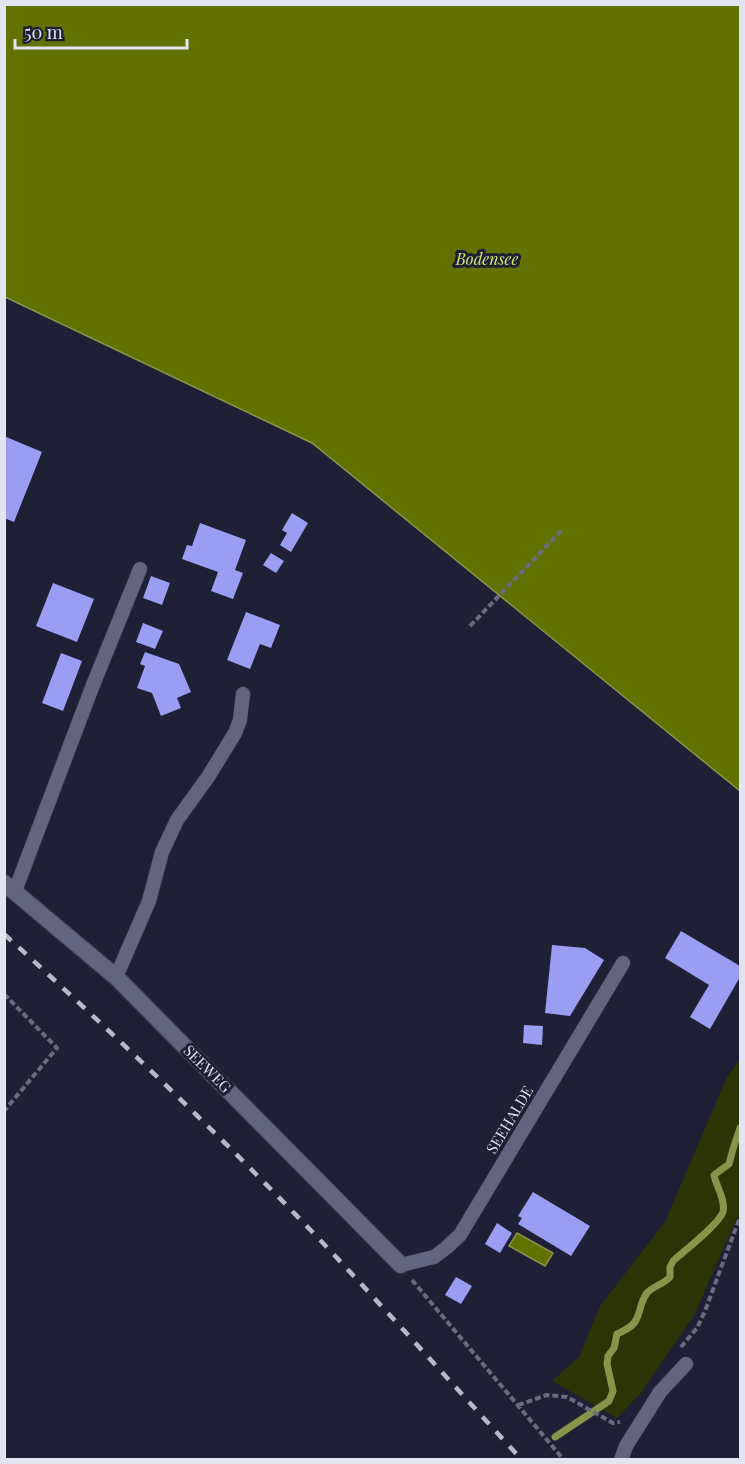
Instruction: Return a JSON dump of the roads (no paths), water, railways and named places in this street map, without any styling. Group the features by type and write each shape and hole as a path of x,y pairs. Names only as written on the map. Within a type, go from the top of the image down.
{"street":[{"name":"SEEWEG","path":"10,887 116,977 401,1265"}],"lane":[{"path":"10,887 140,569"},
{"path":"116,977 149,901 162,852 177,820 208,777 235,733 240,720 243,694"},
{"name":"SEEHALDE","path":"401,1265 434,1257 460,1235 623,963"},
{"path":"621,1460 626,1446 660,1392 686,1364"}],"water":[{"name":"Bodensee","path":"4,5 740,5 740,791 312,443 5,297"},
{"path":"517,1233 553,1253 545,1266 509,1246"}],"waterway":[{"path":"555,1437 609,1401 613,1391 607,1364 617,1334 635,1322 647,1293 670,1277 670,1267 673,1261 708,1230 723,1212 724,1207 714,1175 729,1164 740,1128"}],"railway":[{"path":"4,934 166,1085 283,1201 522,1460"}]}
